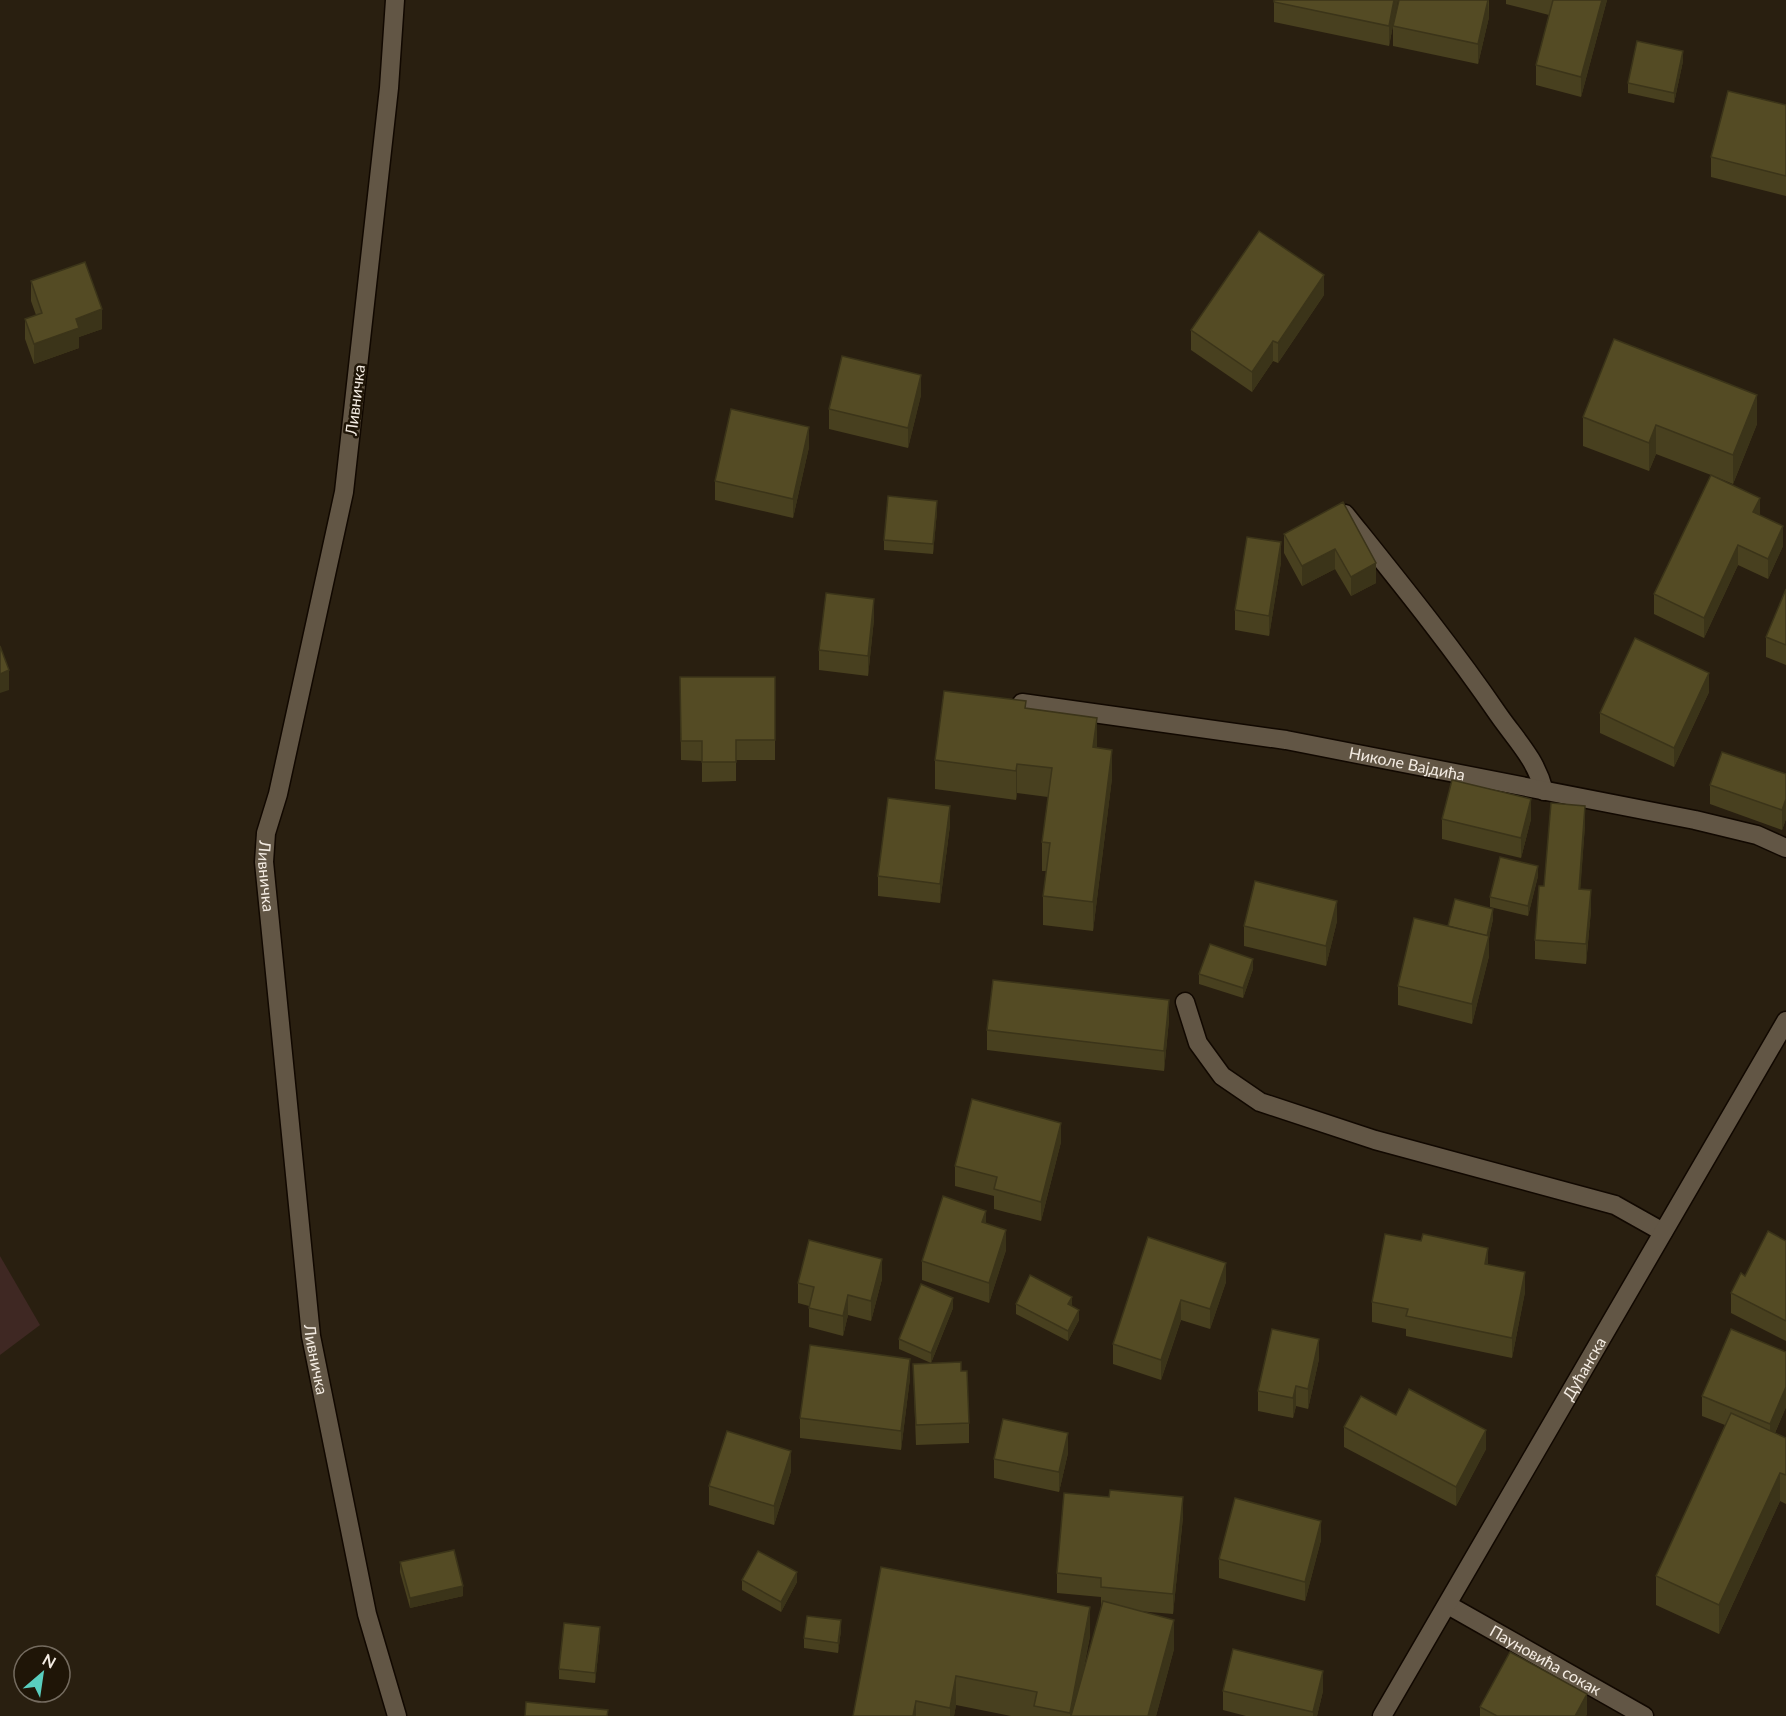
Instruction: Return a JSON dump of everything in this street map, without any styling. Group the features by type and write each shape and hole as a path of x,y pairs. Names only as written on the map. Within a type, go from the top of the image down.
{"street":[{"name":"Ливничка","path":"395,0 389,88 344,492 278,794 266,833 264,862 311,1336 367,1614 397,1716"},
{"path":"1345,514 1468,668 1499,715 1527,751 1539,772 1544,791"},
{"name":"Николе Вајдића","path":"1022,703 1286,740 1695,820 1757,835 1786,848"},
{"path":"1185,1002 1198,1043 1222,1076 1260,1102 1375,1140 1615,1205 1663,1232"},
{"name":"Дућанска","path":"1382,1716 1786,1021"},
{"name":"Пауновића сокак","path":"1448,1605 1644,1716"}],"shaded area":[{"path":"0,1256 40,1325 0,1355"}],"building":[{"path":"1274,0 1394,0 1389,26 1274,2"},
{"path":"1399,0 1488,0 1478,44 1393,26"},
{"path":"1553,0 1602,0 1581,77 1536,65"},
{"path":"1637,41 1683,51 1674,93 1628,83"},
{"path":"1728,91 1786,105 1786,176 1711,157"},
{"path":"1259,231 1324,275 1278,343 1273,341 1252,372 1191,330"},
{"path":"85,262 102,309 76,319 79,328 34,344 25,319 42,313 31,281"},
{"path":"1614,339 1757,395 1733,455 1656,425 1649,443 1583,417"},
{"path":"842,356 921,375 908,428 829,409"},
{"path":"731,409 809,427 793,499 715,481"},
{"path":"1711,475 1760,498 1753,512 1783,526 1768,559 1738,545 1704,618 1654,594"},
{"path":"888,496 937,501 933,544 884,540"},
{"path":"1343,502 1376,563 1351,577 1335,549 1302,566 1284,534"},
{"path":"1247,537 1281,542 1269,616 1235,610"},
{"path":"1786,589 1786,645 1766,637"},
{"path":"826,593 874,599 868,656 819,650"},
{"path":"1635,638 1709,673 1674,748 1600,713"},
{"path":"0,646 9,670 0,674"},
{"path":"680,677 775,677 775,740 736,740 736,762 702,762 702,741 681,741"},
{"path":"944,691 1026,701 1025,708 1097,718 1093,747 1112,750 1093,902 1043,896 1050,843 1042,842 1052,768 1017,764 1016,771 935,760"},
{"path":"1722,752 1786,774 1786,799 1782,810 1710,785"},
{"path":"1452,780 1531,799 1521,838 1442,819"},
{"path":"888,798 950,806 940,884 878,876"},
{"path":"1551,803 1585,806 1579,889 1591,890 1586,944 1535,940 1539,886 1544,886"},
{"path":"1500,857 1538,866 1528,906 1490,897"},
{"path":"1255,881 1337,901 1326,946 1244,926"},
{"path":"1455,899 1493,909 1487,936 1448,926"},
{"path":"1414,918 1489,936 1472,1004 1398,986"},
{"path":"1210,944 1253,959 1243,988 1199,974"},
{"path":"993,980 1169,1000 1164,1051 987,1030"},
{"path":"972,1099 1061,1123 1041,1202 994,1189 997,1177 955,1166"},
{"path":"943,1196 986,1211 982,1222 1006,1230 989,1283 922,1261"},
{"path":"1768,1231 1786,1241 1786,1321 1731,1293 1741,1273 1745,1276"},
{"path":"1385,1234 1421,1241 1423,1234 1488,1248 1485,1264 1525,1272 1512,1338 1406,1316 1408,1309 1372,1302"},
{"path":"1148,1237 1226,1263 1210,1309 1181,1300 1161,1360 1113,1344"},
{"path":"809,1240 882,1259 871,1301 848,1295 843,1316 809,1308 814,1287 798,1283"},
{"path":"1030,1275 1072,1297 1068,1304 1079,1310 1068,1331 1016,1304"},
{"path":"921,1284 953,1298 931,1353 899,1339"},
{"path":"1272,1329 1319,1339 1308,1389 1296,1386 1293,1398 1258,1391"},
{"path":"1731,1329 1786,1352 1786,1387 1770,1424 1702,1396"},
{"path":"810,1345 910,1359 901,1431 800,1418"},
{"path":"961,1362 961,1371 967,1371 969,1423 916,1425 913,1364"},
{"path":"1409,1389 1486,1430 1456,1487 1344,1427 1361,1396 1396,1415"},
{"path":"1731,1413 1786,1438 1786,1475 1780,1473 1719,1605 1656,1576"},
{"path":"1003,1419 1068,1433 1059,1472 994,1459"},
{"path":"727,1431 791,1451 774,1506 709,1486"},
{"path":"1110,1490 1183,1497 1173,1594 1101,1587 1101,1578 1057,1573 1064,1493 1109,1497"},
{"path":"1235,1498 1321,1521 1305,1582 1219,1559"},
{"path":"454,1550 463,1586 410,1598 400,1562"},
{"path":"758,1551 797,1572 781,1602 742,1580"},
{"path":"881,1567 1090,1607 1070,1713 1034,1706 1037,1692 956,1676 950,1708 916,1701 913,1716 853,1716"},
{"path":"1103,1601 1174,1620 1148,1716 1071,1716"},
{"path":"807,1616 841,1620 838,1643 804,1638"},
{"path":"564,1623 600,1627 595,1673 559,1669"},
{"path":"1233,1649 1323,1671 1313,1712 1223,1691"},
{"path":"1510,1652 1587,1694 1575,1716 1497,1716 1480,1707"},
{"path":"526,1702 608,1710 607,1716 525,1716"}]}
